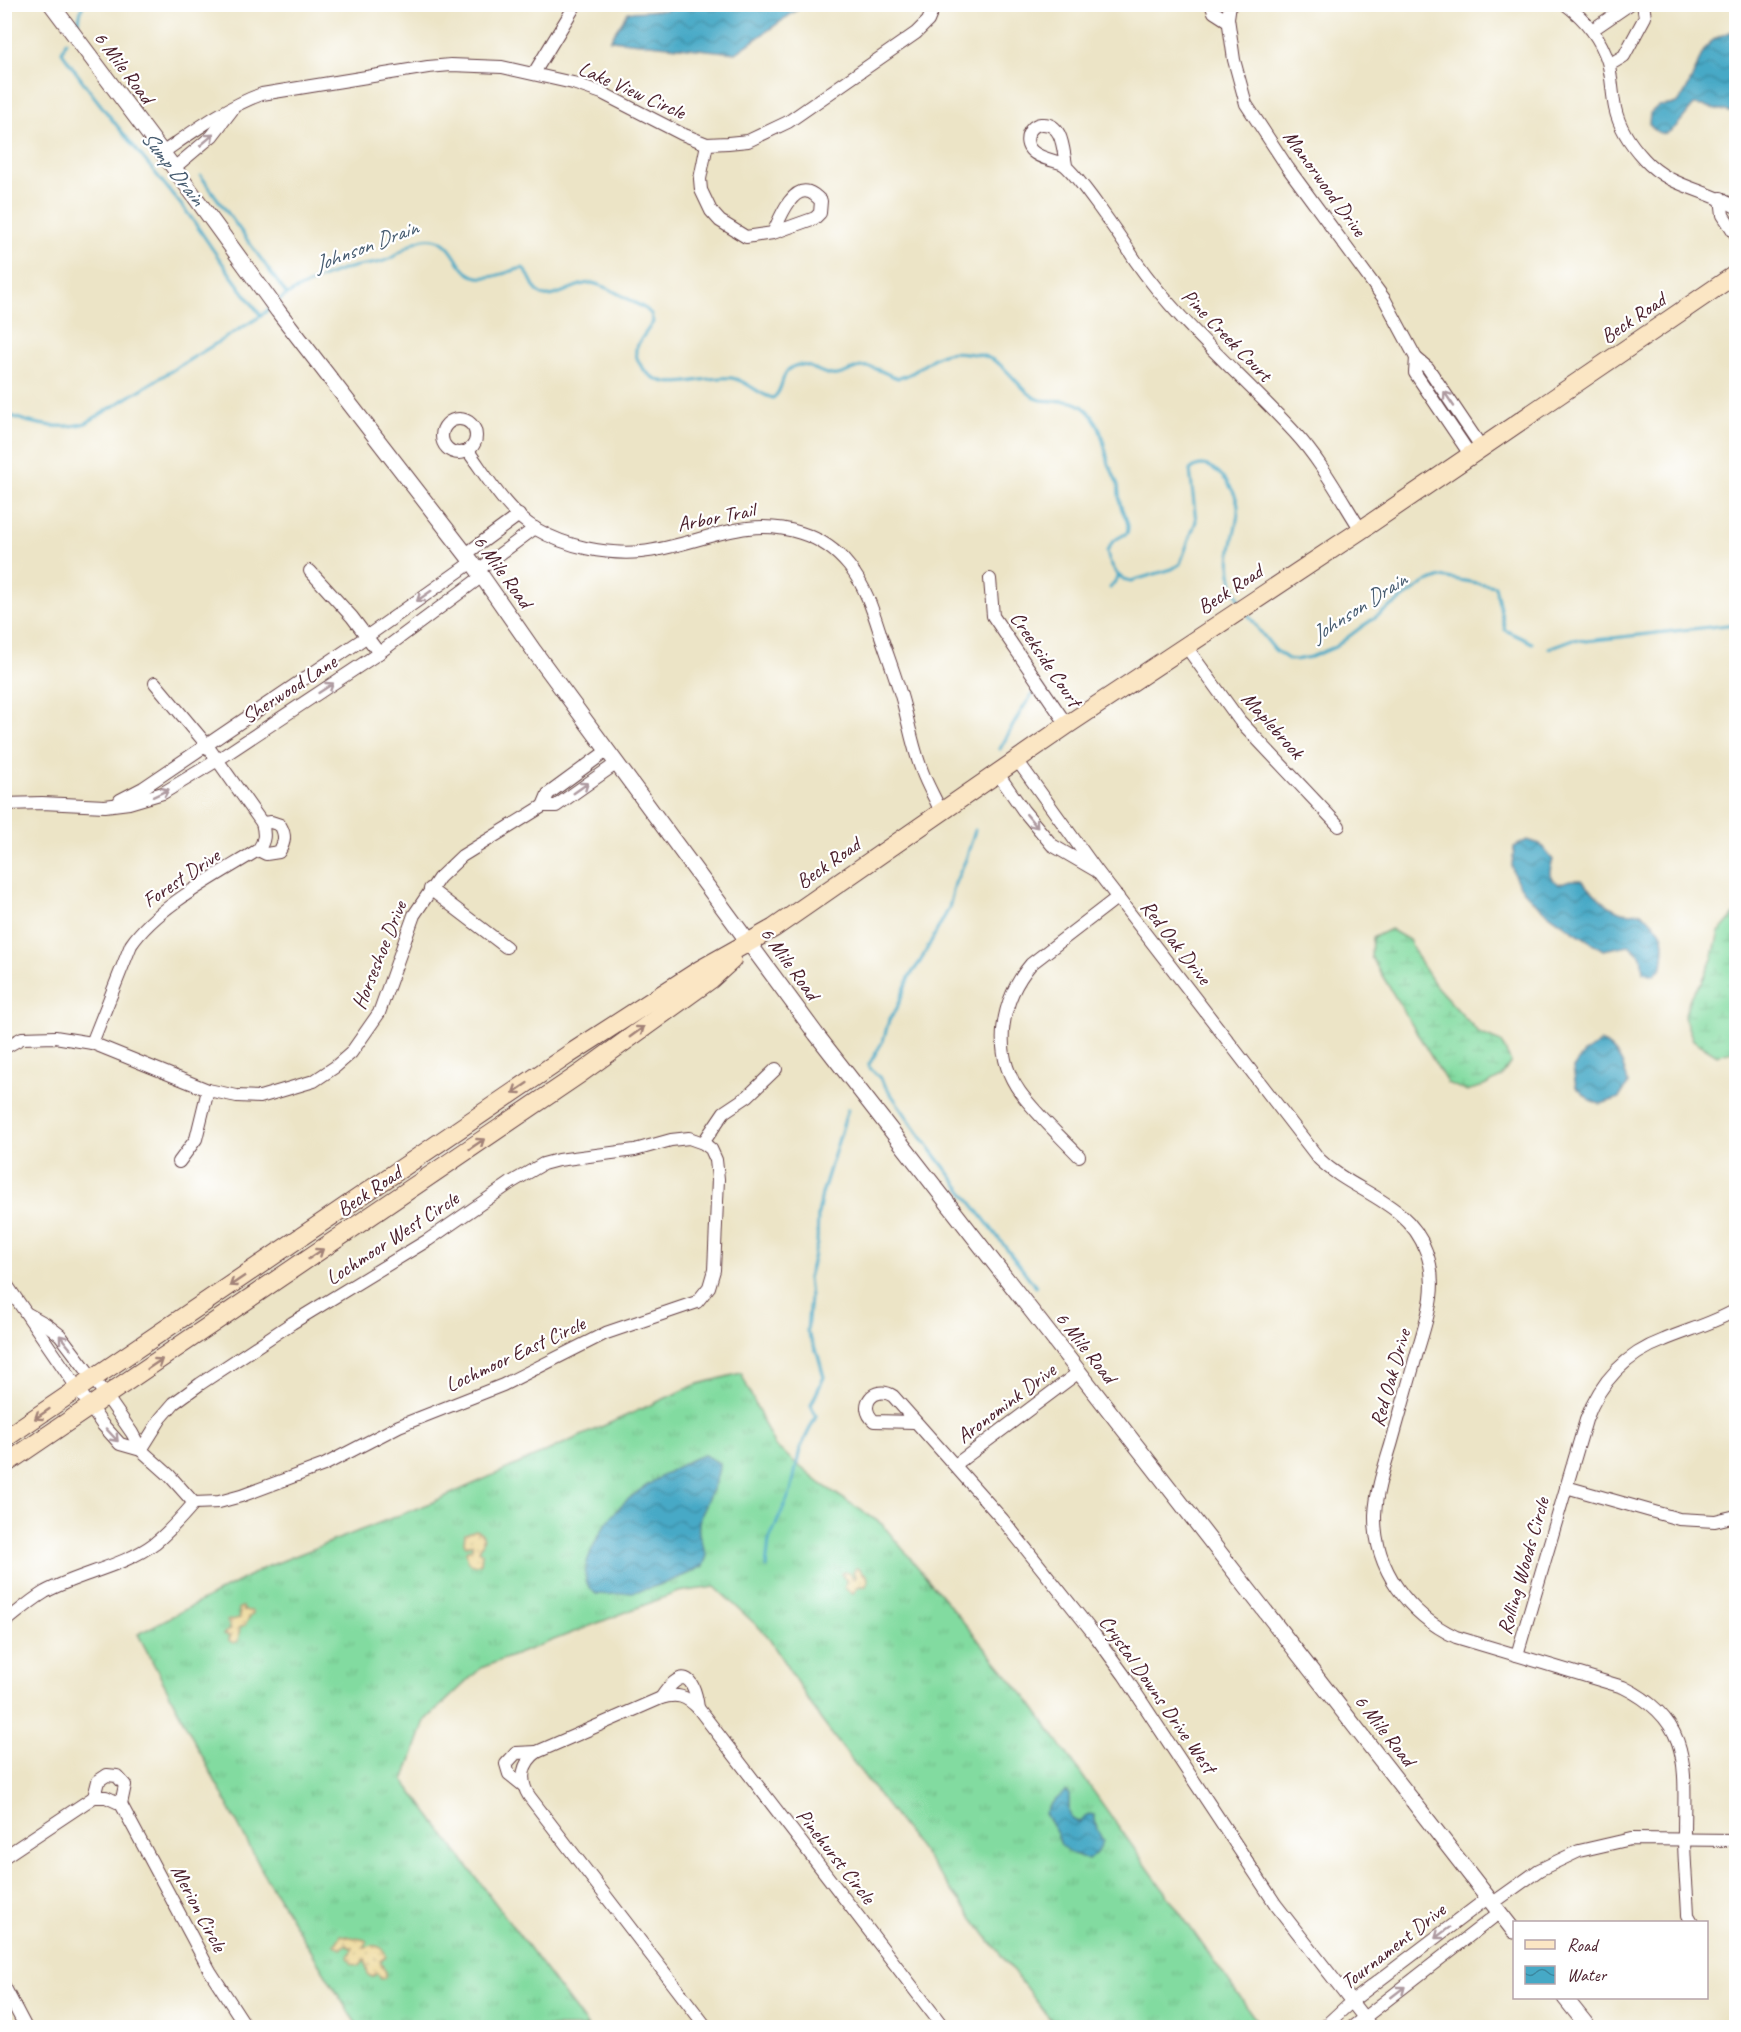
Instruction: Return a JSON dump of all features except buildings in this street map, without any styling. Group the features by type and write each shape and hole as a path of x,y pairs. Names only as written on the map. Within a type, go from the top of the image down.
{"main road":[{"name":"Beck Road","path":"4,1439 568,1055 701,969 750,943 1185,645 1361,530 1737,274"},
{"name":"Beck Road","path":"4,1465 589,1067 710,980 750,943"}],"street":[{"name":"6 Mile Road","path":"51,4 273,305 474,566 750,943 765,967 1513,1928"},
{"path":"534,73 576,4"},
{"name":"Lake View Circle","path":"162,153 204,124 262,94 439,66 502,67 534,73 602,93 707,144 748,141 788,122 916,33 928,21 935,4"},
{"path":"1210,4 1214,12 1228,21"},
{"name":"Manorwood Drive","path":"1230,4 1228,21 1234,60 1246,104 1288,168 1385,300 1416,358 1415,373 1476,452"},
{"path":"1565,4 1592,30 1600,44 1609,65 1619,121 1635,149 1660,174 1674,182 1721,198 1737,207"},
{"path":"1592,30 1630,4"},
{"path":"1609,65 1624,57 1645,17 1643,4"},
{"name":"Lake View Circle","path":"174,168 212,136 234,107"},
{"path":"707,144 700,179 704,200 711,211 720,221 746,237 773,233"},
{"name":"Pine Creek Court","path":"1066,165 1161,294 1301,440 1361,530"},
{"path":"1721,198 1737,198"},
{"path":"1721,198 1723,215 1737,235"},
{"name":"Arbor Trail","path":"468,451 504,500 519,515 535,528 582,547 627,552 661,549 734,529 757,526 790,530 822,543 848,564 865,589 905,710 922,771 941,812"},
{"path":"474,566 519,515"},
{"path":"474,566 535,528"},
{"name":"Sherwood Lane","path":"105,806 143,788 474,566"},
{"name":"Sherwood Lane","path":"4,804 105,806 129,803 163,793 379,653 474,566"},
{"path":"310,571 352,617 379,653"},
{"name":"Creekside Court","path":"990,579 993,616 1067,725"},
{"name":"Maplebrook","path":"1185,645 1240,721 1339,825"},
{"path":"155,683 206,744 262,823 265,832 264,843 258,850 266,854 279,852 284,843 284,832 280,825 271,822 262,823"},
{"name":"Horseshoe Drive","path":"4,1048 21,1038 55,1037 92,1043 208,1090 237,1096 260,1097 314,1081 351,1053 379,1014 414,915 439,878 462,856 543,806 556,806 612,757"},
{"name":"Red Oak Drive","path":"1017,760 1097,872 1318,1159 1342,1178 1395,1209 1409,1222 1421,1239 1431,1268 1431,1300 1379,1485 1375,1515 1378,1543 1384,1563 1395,1585 1408,1602 1425,1619 1456,1637 1623,1687 1645,1699 1662,1714 1676,1737 1684,1762 1684,1839 1688,1915 1691,1921"},
{"name":"Red Oak Drive","path":"998,774 1023,810 1052,845 1097,872"},
{"name":"Forest Drive","path":"92,1043 131,945 141,931 165,910 258,850"},
{"path":"430,889 506,947"},
{"path":"1079,1156 1020,1092 1005,1059 1003,1027 1010,997 1031,964 1118,897"},
{"path":"704,1143 724,1112 748,1096 776,1069"},
{"path":"179,1162 196,1139 208,1090"},
{"name":"Lochmoor West Circle","path":"141,1450 167,1410 200,1383 292,1323 428,1240 512,1182 543,1164 635,1150 671,1140 689,1138 704,1143"},
{"name":"Lochmoor East Circle","path":"194,1503 219,1502 240,1496 324,1465 399,1426 503,1385 606,1332 697,1302 709,1287 714,1270 718,1179 716,1160 711,1149 704,1143"},
{"path":"4,1281 86,1384 107,1396 141,1450 169,1475 194,1503 177,1523 153,1544 128,1558 47,1591 23,1606 4,1623"},
{"name":"Rolling Woods Circle","path":"1517,1655 1590,1409 1601,1388 1630,1358 1652,1345 1713,1322 1737,1310"},
{"path":"28,1314 60,1335 86,1384 92,1407 102,1424 120,1444 141,1450"},
{"name":"Aronomink Drive","path":"955,1465 1079,1372"},
{"name":"Crystal Downs Drive West","path":"914,1422 1003,1520 1094,1634 1276,1905 1369,2023"},
{"name":"Rolling Woods Circle","path":"1566,1487 1680,1520 1715,1521 1737,1516"},
{"name":"Pinehurst Circle","path":"661,1698 675,1679 684,1678 689,1680 695,1690 698,1708"},
{"name":"Pinehurst Circle","path":"707,2028 536,1805 524,1786 509,1774 506,1764 516,1753 537,1752 670,1695 681,1696 698,1708 944,2028"},
{"path":"524,1786 525,1767 528,1760 537,1752"},
{"name":"Merion Circle","path":"4,1857 94,1797 98,1781 107,1775 117,1776 125,1785 121,1804 210,1971 247,2028"},
{"path":"94,1797 106,1797 121,1804"},
{"path":"1494,1904 1539,1870 1579,1851 1631,1839 1737,1840"},
{"name":"Tournament Drive","path":"1323,2028 1352,2001 1494,1904"},
{"name":"Tournament Drive","path":"1351,2028 1369,2023 1494,1904"},
{"path":"4,1986 26,2028"},
{"path":"1567,1999 1588,2028"}],"green space":[{"path":"1736,912 1736,1050 1717,1055 1693,1040 1684,1017 1691,995 1702,982 1712,959 1719,932"},
{"path":"1390,929 1409,940 1436,986 1479,1033 1501,1042 1511,1062 1501,1077 1484,1086 1466,1091 1447,1083 1371,957 1372,938"},
{"path":"741,1373 774,1445 821,1484 882,1524 1030,1702 1261,2027 1056,2027 821,1720 766,1634 715,1587 678,1592 481,1668 425,1721 404,1781 588,2027 358,2027 266,1878 138,1634 264,1568 433,1502 695,1385"}],"sand":[{"path":"476,1530 484,1538 479,1550 482,1553 481,1563 478,1565 472,1564 466,1551 472,1548 472,1544 466,1546 464,1542 465,1534"},
{"path":"856,1568 867,1575 868,1581 866,1586 859,1586 853,1593 845,1588 846,1580 841,1574 849,1573 854,1579 853,1572"},
{"path":"243,1607 244,1611 253,1613 245,1625 240,1627 238,1641 233,1643 229,1640 229,1636 224,1634 231,1629 227,1621 240,1618 239,1608"},
{"path":"341,1935 365,1940 367,1942 365,1947 374,1946 383,1950 386,1956 380,1961 386,1972 385,1978 381,1979 377,1973 372,1977 368,1975 365,1959 360,1966 352,1964 348,1957 353,1948 346,1944 341,1949 335,1945"}],"water":[{"path":"673,4 804,5 736,53 610,40 628,12 665,10"},
{"path":"1736,30 1736,113 1694,105 1674,129 1662,133 1656,131 1649,124 1650,113 1658,106 1672,105 1680,100 1693,77 1703,51 1714,40"},
{"path":"1527,840 1540,844 1553,860 1550,874 1552,879 1559,884 1570,880 1582,880 1610,907 1624,913 1641,912 1660,930 1664,941 1662,967 1654,975 1643,972 1641,956 1629,945 1603,950 1535,903 1516,879 1512,866 1514,847"},
{"path":"1601,1042 1612,1049 1620,1059 1628,1084 1619,1098 1601,1104 1592,1102 1576,1087 1573,1068 1583,1054"},
{"path":"704,1455 719,1463 716,1481 704,1507 699,1525 707,1556 703,1566 651,1588 624,1593 596,1594 587,1584 586,1566 594,1544 612,1516 625,1502 646,1486"},
{"path":"1066,1791 1069,1794 1071,1819 1079,1822 1089,1814 1094,1815 1103,1841 1098,1851 1088,1860 1068,1851 1061,1845 1045,1813 1051,1804"}],"waterway":[{"name":"Sump Drain","path":"78,22 83,4"},
{"name":"Sump Drain","path":"66,42 62,52 107,113 186,211 261,316"},
{"path":"201,176 287,295"},
{"name":"Johnson Drain","path":"277,302 324,277 353,267 385,261 421,239 428,238 447,246 465,270 478,277 495,276 523,268 536,290 542,295 552,296 579,285 591,283 611,290 646,309 651,314 653,322 637,346 636,356 650,376 661,381 672,383 732,378 773,398 779,391 788,370 797,365 837,375 868,367 898,378 946,353 960,352 984,356 1000,365 1035,398 1077,403 1094,419 1118,485 1120,503 1128,525 1127,533 1113,541 1107,551 1109,560 1117,574 1123,579 1131,581 1172,569 1180,564 1196,521 1190,470 1198,466 1206,466 1221,474 1232,490 1238,506 1230,563 1234,588 1241,603"},
{"name":"Johnson Drain","path":"4,413 44,425 65,426 86,423 261,316 270,308"},
{"path":"1110,588 1119,576"},
{"name":"Johnson Drain","path":"1247,613 1275,650 1288,659 1295,660 1311,657 1335,647 1425,583 1441,577 1495,586 1505,630 1532,643"},
{"name":"Johnson Drain","path":"1549,648 1573,639 1586,641 1736,624"},
{"path":"1000,749 1034,692"},
{"path":"975,830 966,859 955,883 949,908 920,962 909,977 897,1008 889,1020 883,1041 868,1066 879,1077 919,1134 1036,1287"},
{"path":"766,1567 769,1540 791,1491 800,1449 816,1416 811,1405 824,1377 818,1355 807,1331 810,1297 808,1278 817,1244 818,1214 822,1194 848,1109"}]}
